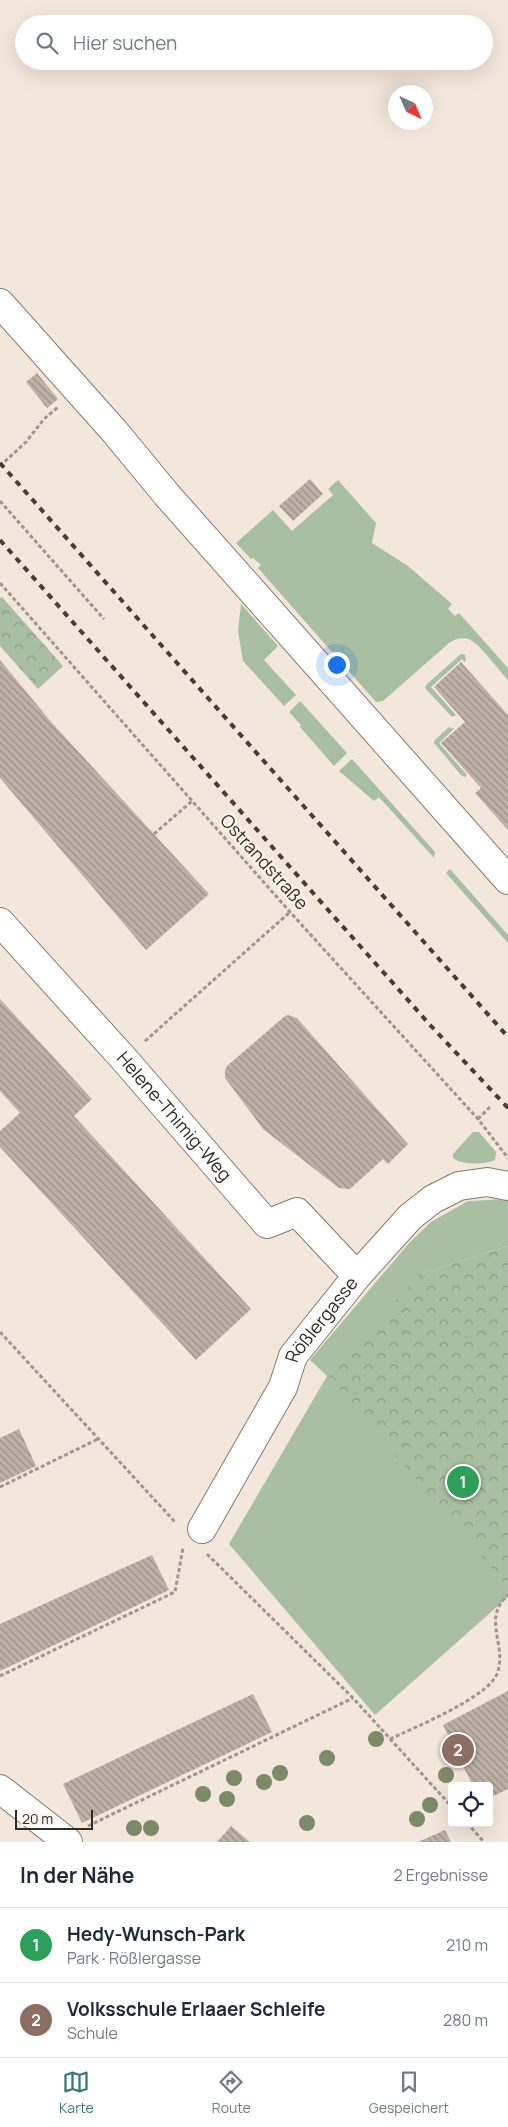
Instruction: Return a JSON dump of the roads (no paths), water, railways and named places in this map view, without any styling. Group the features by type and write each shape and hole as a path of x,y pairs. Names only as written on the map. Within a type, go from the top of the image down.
{"street":[{"path":"0,302 508,880"},
{"name":"Helene-Thimig-Weg","path":"0,922 267,1224 297,1212 357,1276"},
{"name":"Rößlergasse","path":"191,1536 283,1387 293,1356 357,1276 410,1217 433,1199 459,1186 487,1182 508,1186"},
{"path":"0,1789 65,1840"}],"railway":[{"path":"0,463 508,1037"},
{"path":"0,540 431,1026 508,1108"}],"place":[{"name":"Hedy-Wunsch-Park","path":"463,1482"},
{"name":"Volksschule Erlaaer Schleife","path":"458,1750"}]}
